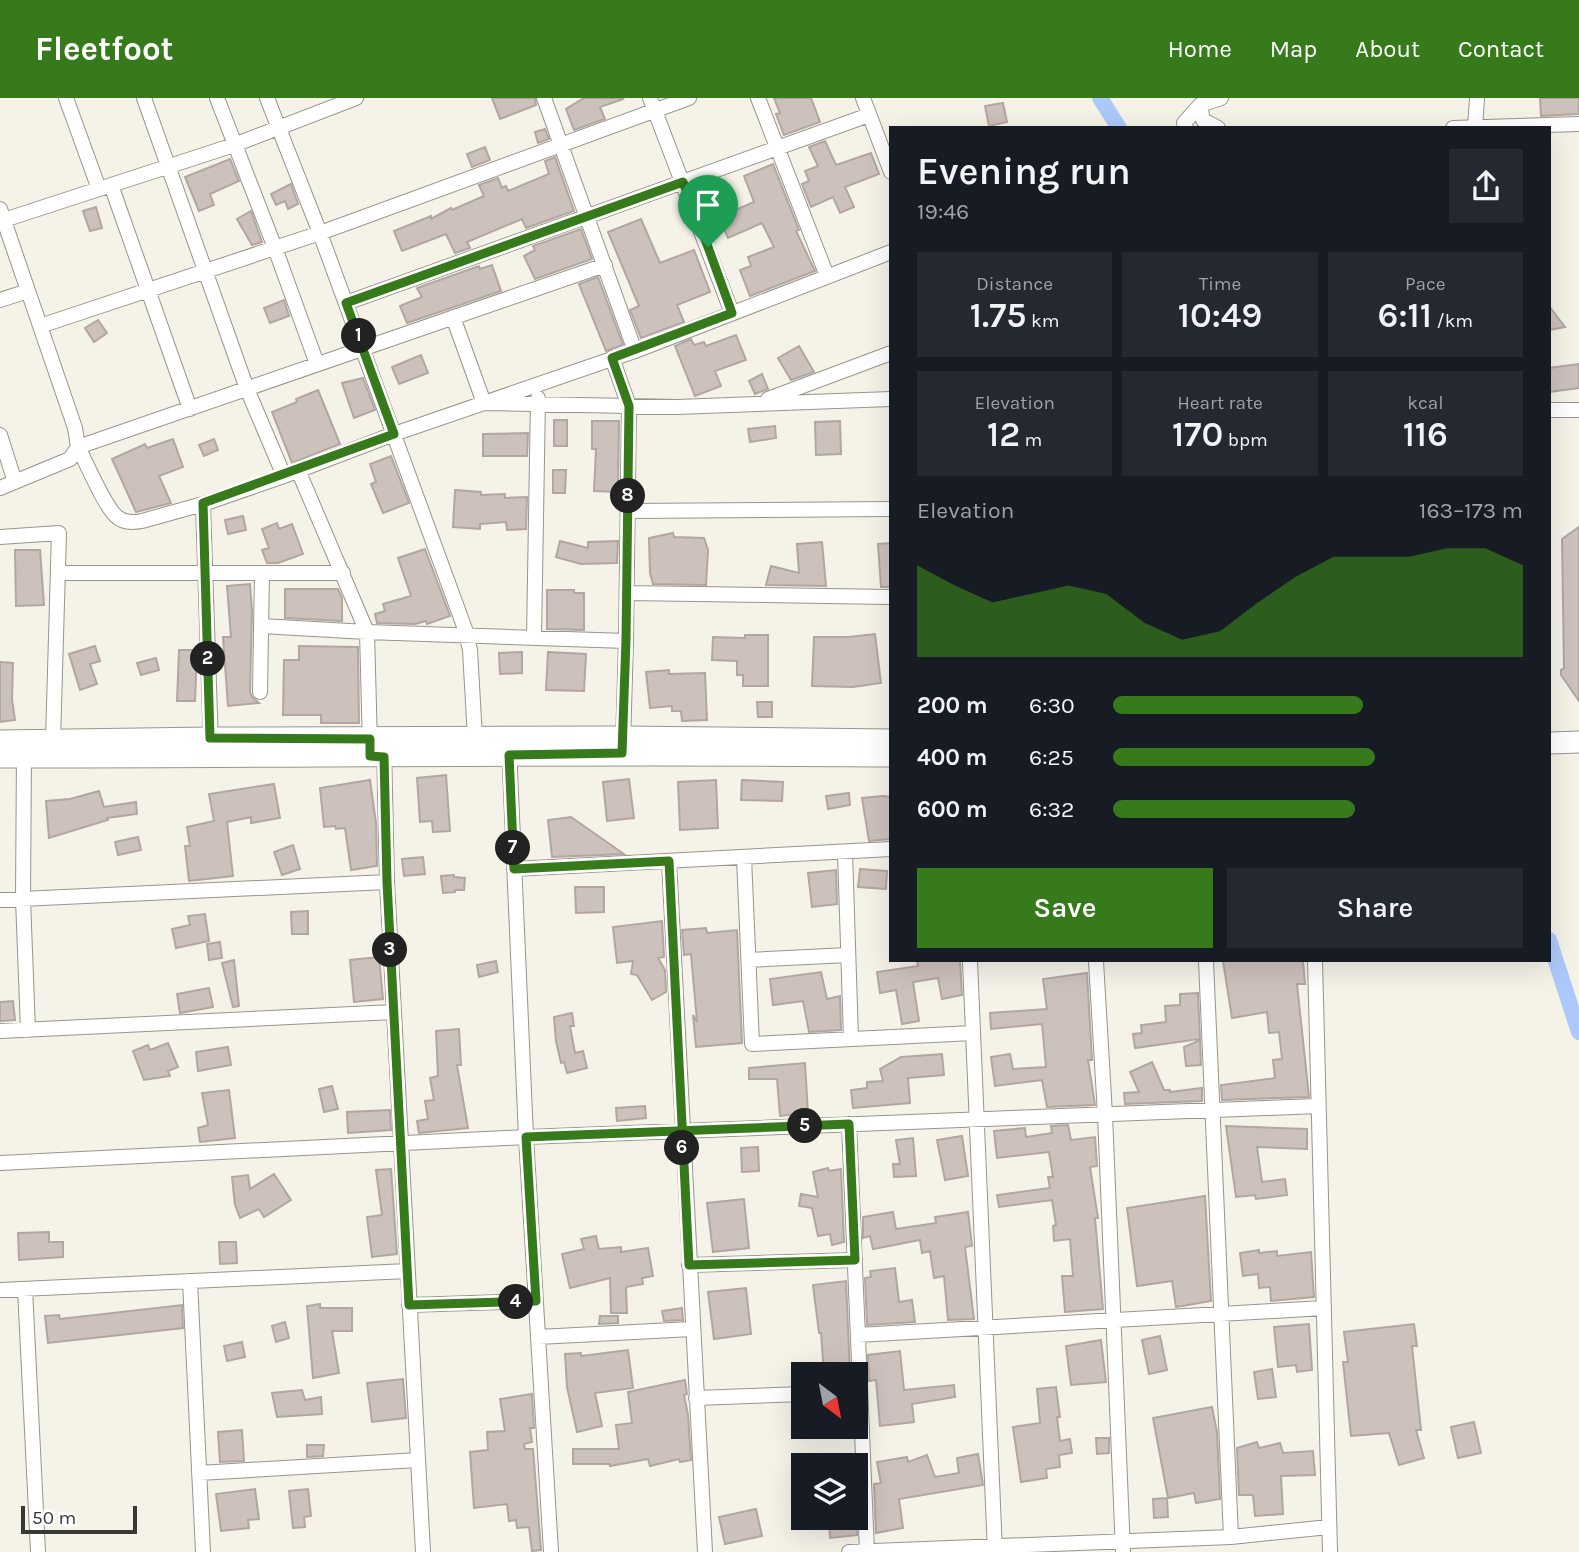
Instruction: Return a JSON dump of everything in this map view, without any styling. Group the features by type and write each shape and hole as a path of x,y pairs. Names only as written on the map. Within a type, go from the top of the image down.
{"main road":[{"path":"377,748 475,738 509,747"},
{"path":"0,741 24,749 509,747 889,740"},
{"path":"0,757 53,741 211,747"},
{"path":"1551,743 1579,742"},
{"path":"622,745 889,755"},
{"path":"1551,757 1579,757"}],"street":[{"path":"66,98 148,290 190,409"},
{"path":"144,98 247,389 343,573 367,632 387,882 423,1552"},
{"path":"217,98 317,364"},
{"path":"267,98 363,348 467,635 475,738"},
{"path":"356,98 234,145 105,187 2,215 5,242 28,290 75,428 78,447 112,511 124,521 142,521 291,473 394,434 635,351 889,253"},
{"path":"544,98 635,351"},
{"path":"40,326 320,233 562,145 653,104 689,98"},
{"path":"758,98 827,276"},
{"path":"863,98 889,167"},
{"path":"1185,126 1184,123 1204,118 1221,98"},
{"path":"1475,126 1477,98"},
{"path":"653,104 732,313"},
{"path":"346,303 869,115"},
{"path":"1510,126 1579,124"},
{"path":"0,488 71,459 78,447 605,265"},
{"path":"0,300 28,290"},
{"path":"453,317 484,403"},
{"path":"754,404 889,354"},
{"path":"612,358 629,406 622,745"},
{"path":"534,638 539,404 536,385"},
{"path":"484,403 677,407 889,399"},
{"path":"1551,410 1579,410"},
{"path":"0,435 15,482"},
{"path":"203,503 211,747"},
{"path":"628,511 889,509"},
{"path":"0,537 59,533 53,741"},
{"path":"58,573 343,573"},
{"path":"260,692 262,573"},
{"path":"627,593 889,597"},
{"path":"261,626 626,640"},
{"path":"509,747 526,1137 551,1552"},
{"path":"24,749 23,899 28,1030"},
{"path":"514,869 889,849"},
{"path":"845,852 851,1039"},
{"path":"744,857 752,1044 973,1033"},
{"path":"669,861 705,1552"},
{"path":"0,900 387,882"},
{"path":"749,960 848,955"},
{"path":"970,962 995,1549"},
{"path":"1096,962 1123,1547"},
{"path":"1206,962 1221,1313 1224,1542"},
{"path":"1315,962 1330,1552"},
{"path":"0,1031 394,1012"},
{"path":"0,1163 526,1137 1318,1106"},
{"path":"849,1124 858,1362"},
{"path":"689,1265 855,1260"},
{"path":"0,1290 407,1271"},
{"path":"190,1281 203,1552"},
{"path":"25,1289 38,1552"},
{"path":"409,1305 536,1301"},
{"path":"858,1335 1324,1308"},
{"path":"538,1337 692,1329"},
{"path":"696,1398 791,1394"},
{"path":"861,1439 867,1552"},
{"path":"199,1473 418,1460"},
{"path":"849,1552 1123,1547 1224,1542 1329,1527"}],"building":[{"path":"492,98 535,98 536,105 500,119"},
{"path":"584,98 623,99 600,107 605,119 574,130 566,109"},
{"path":"774,98 811,98 820,122 784,135 776,114 780,113"},
{"path":"1540,98 1579,98 1579,114 1541,116"},
{"path":"1003,103 1007,122 989,126 985,106"},
{"path":"545,129 549,139 538,143 535,132"},
{"path":"825,141 836,165 871,153 879,174 845,187 854,207 840,213 833,197 811,207 802,184 809,181 805,171 818,166 809,147"},
{"path":"485,147 490,160 472,167 467,154"},
{"path":"555,157 574,211 526,228 522,219 467,242 470,248 455,253 446,234 402,251 394,231 431,216 431,219 451,208 452,210 484,196 479,185 498,178 502,188 506,186 508,191 549,174 545,161"},
{"path":"230,159 239,181 210,194 214,205 199,211 185,177"},
{"path":"773,164 799,230 796,231 815,271 750,296 740,270 751,266 748,257 774,247 762,223 728,238 719,217 754,202 744,176"},
{"path":"291,184 298,204 288,209 285,201 276,205 271,194"},
{"path":"96,207 102,228 90,231 83,211"},
{"path":"251,211 262,242 252,245 237,219"},
{"path":"641,219 660,263 694,250 710,292 677,305 684,322 641,338 630,310 639,306 608,232"},
{"path":"581,229 592,259 535,279 524,256 535,250 533,246"},
{"path":"492,265 501,291 407,323 400,306 422,297 417,288 479,266 480,269"},
{"path":"598,277 623,345 606,351 579,284"},
{"path":"284,300 289,316 270,323 264,308"},
{"path":"1551,309 1565,327 1551,330"},
{"path":"98,320 107,333 94,342 85,328"},
{"path":"736,335 746,360 715,371 721,386 695,396 675,346 691,339 694,345 704,342 706,346"},
{"path":"799,346 814,372 791,380 778,358"},
{"path":"421,355 428,373 399,384 392,367"},
{"path":"1579,364 1579,388 1551,392 1551,368"},
{"path":"762,374 768,389 755,394 749,381"},
{"path":"363,378 375,410 354,418 342,383"},
{"path":"318,390 340,444 292,463 272,412"},
{"path":"554,420 567,420 567,446 554,446"},
{"path":"592,421 619,421 618,492 594,491 596,449 592,449"},
{"path":"840,421 841,454 816,455 815,422"},
{"path":"775,426 776,438 750,442 748,429"},
{"path":"528,433 527,456 483,456 483,434"},
{"path":"173,439 183,467 159,476 171,503 136,512 112,459 145,444 147,448"},
{"path":"214,439 218,450 204,456 199,445"},
{"path":"391,456 409,503 383,513 371,484 376,482 370,464"},
{"path":"553,470 566,470 565,493 553,493"},
{"path":"455,490 481,492 481,495 505,494 505,498 527,497 526,529 507,530 506,522 480,524 480,529 453,527"},
{"path":"243,516 246,530 228,534 225,520"},
{"path":"277,523 279,529 292,524 303,554 278,563 267,563 262,550 269,548 262,529"},
{"path":"1579,527 1579,701 1561,675 1561,670 1564,668 1562,539"},
{"path":"673,533 674,537 704,538 708,550 706,585 653,584 649,538"},
{"path":"560,541 588,548 588,542 618,541 617,563 581,564 556,557"},
{"path":"822,542 826,586 766,585 771,566 799,573 797,544"},
{"path":"889,543 889,587 881,587 878,544"},
{"path":"425,549 450,616 427,624 426,621 415,624 377,623 375,614 385,611 383,604 411,596 398,558"},
{"path":"15,550 40,550 44,605 16,606"},
{"path":"250,584 250,692 259,703 228,706 223,637 231,637 227,586"},
{"path":"285,589 338,589 342,598 342,621 285,618"},
{"path":"547,590 574,590 574,593 584,593 584,630 547,629"},
{"path":"875,634 881,683 853,687 812,686 814,637"},
{"path":"745,635 768,635 768,686 743,686 743,675 737,675 737,661 712,660 713,637 745,638"},
{"path":"95,646 100,661 90,664 97,684 80,690 69,654"},
{"path":"299,646 358,647 359,723 321,723 321,715 283,715 284,660 299,660"},
{"path":"179,650 197,650 195,701 177,701"},
{"path":"522,652 522,673 500,674 499,653"},
{"path":"548,652 586,654 584,691 546,690"},
{"path":"156,658 159,670 141,675 137,663"},
{"path":"0,662 13,663 12,699 15,720 0,722"},
{"path":"669,670 669,674 705,673 707,720 682,721 681,711 672,711 672,706 650,708 646,672"},
{"path":"757,702 772,702 772,717 758,717"},
{"path":"446,775 450,831 433,832 432,821 420,822 417,778"},
{"path":"629,779 634,818 607,821 603,782"},
{"path":"370,780 376,823 377,866 351,870 345,828 324,827 320,788"},
{"path":"716,780 718,828 680,830 678,782"},
{"path":"742,780 783,782 782,801 741,800"},
{"path":"274,784 280,818 251,823 251,817 227,822 233,876 189,881 185,846 190,846 187,827 214,821 209,794"},
{"path":"99,791 104,807 136,802 137,814 107,818 108,820 49,838 46,801 70,799"},
{"path":"849,793 850,805 828,809 826,796"},
{"path":"889,797 889,839 869,841 862,798"},
{"path":"571,817 624,854 552,857 548,820"},
{"path":"138,837 141,850 118,855 115,842"},
{"path":"293,845 300,869 282,875 274,852"},
{"path":"423,857 425,874 404,876 402,859"},
{"path":"860,869 887,871 886,889 858,887"},
{"path":"836,870 837,904 812,907 808,873"},
{"path":"441,876 465,878 464,890 443,893"},
{"path":"575,887 604,887 604,912 576,913"},
{"path":"308,911 308,934 292,934 291,912"},
{"path":"205,914 209,941 176,948 172,929 190,925 188,916"},
{"path":"662,921 664,957 658,958 665,970 666,992 652,1000 637,975 631,974 633,961 617,963 613,927"},
{"path":"706,928 707,933 737,930 742,1043 696,1047 693,1015 697,1022 691,954 684,955 682,930"},
{"path":"220,942 222,958 209,960 207,944"},
{"path":"379,957 383,999 354,1002 350,960"},
{"path":"234,960 239,1006 233,1007 222,963"},
{"path":"496,961 498,972 479,977 477,965"},
{"path":"917,962 960,962 962,995 942,999 938,978 913,982 919,1021 902,1024 896,990 880,993 877,972 918,966"},
{"path":"1223,962 1303,962 1305,984 1297,984 1309,1097 1222,1100 1221,1085 1275,1078 1273,1060 1282,1059 1279,1032 1269,1033 1267,1012 1232,1018"},
{"path":"821,972 827,999 840,996 841,1030 809,1032 803,1001 773,1005 770,979"},
{"path":"1087,973 1092,1060 1088,1060 1095,1105 1047,1107 1042,1080 995,1086 991,1057 1010,1054 1013,1069 1046,1067 1042,1024 991,1029 990,1013 1047,1009 1043,979"},
{"path":"209,988 213,1007 180,1013 177,994"},
{"path":"1198,993 1200,1039 1135,1048 1133,1034 1142,1033 1141,1025 1166,1022 1165,1006 1180,1005 1180,994"},
{"path":"13,1001 15,1020 0,1021 0,1002"},
{"path":"572,1013 574,1026 570,1026 575,1053 583,1051 587,1068 567,1073 564,1062 561,1063 554,1017"},
{"path":"459,1029 461,1065 457,1065 468,1128 419,1133 417,1121 428,1119 425,1101 434,1100 430,1078 438,1076 436,1031"},
{"path":"1200,1040 1201,1065 1186,1066 1184,1047"},
{"path":"168,1043 178,1067 168,1071 170,1076 144,1080 133,1051 148,1045 150,1050"},
{"path":"228,1047 231,1065 198,1071 196,1052"},
{"path":"942,1054 944,1075 908,1078 910,1103 853,1108 851,1090 867,1088 867,1082 883,1081 880,1069 901,1057"},
{"path":"1152,1062 1164,1090 1170,1092 1202,1088 1202,1101 1125,1104 1124,1093 1139,1092 1130,1072"},
{"path":"805,1063 808,1113 780,1116 777,1079 749,1079 749,1068"},
{"path":"332,1086 338,1109 324,1112 319,1089"},
{"path":"229,1090 235,1138 200,1142 198,1128 208,1125 202,1093"},
{"path":"645,1106 646,1118 617,1121 616,1108"},
{"path":"390,1110 391,1130 348,1133 347,1112"},
{"path":"1068,1125 1071,1140 1095,1137 1097,1166 1090,1167 1098,1218 1095,1218 1103,1309 1065,1312 1062,1276 1073,1276 1070,1239 1054,1241 1053,1226 1056,1225 1052,1200 999,1207 997,1195 1050,1188 1048,1177 1053,1177 1049,1152 997,1158 994,1131 1025,1128 1026,1137 1052,1133 1051,1126"},
{"path":"1226,1126 1307,1129 1307,1149 1257,1147 1262,1182 1285,1179 1287,1195 1256,1199 1255,1195 1236,1197"},
{"path":"962,1136 968,1176 945,1180 937,1140"},
{"path":"913,1138 916,1176 894,1177 893,1164 900,1164 896,1140"},
{"path":"758,1147 759,1171 742,1172 741,1148"},
{"path":"828,1168 829,1171 841,1169 844,1242 832,1245 830,1234 818,1236 812,1208 799,1206 801,1194 818,1197 813,1172"},
{"path":"391,1169 397,1254 372,1257 367,1217 382,1215 376,1170"},
{"path":"274,1174 291,1200 264,1217 259,1209 240,1218 235,1205 232,1177 248,1175 250,1189"},
{"path":"1205,1196 1211,1301 1176,1307 1172,1281 1137,1286 1127,1208"},
{"path":"744,1199 749,1248 713,1252 707,1203"},
{"path":"893,1212 896,1229 936,1223 935,1217 968,1212 972,1246 965,1247 974,1319 948,1320 944,1276 934,1278 930,1251 922,1253 920,1240 873,1249 870,1236 863,1238 863,1217"},
{"path":"49,1232 49,1242 63,1242 63,1257 19,1260 18,1233"},
{"path":"596,1236 599,1249 621,1247 621,1252 648,1248 653,1276 642,1278 643,1284 626,1287 627,1313 611,1313 610,1278 570,1288 562,1254 584,1249 581,1239"},
{"path":"219,1242 236,1242 237,1263 220,1264"},
{"path":"1259,1250 1259,1253 1277,1251 1277,1256 1311,1252 1314,1297 1271,1301 1270,1287 1259,1288 1258,1274 1243,1276 1240,1253"},
{"path":"895,1268 899,1302 912,1300 915,1322 867,1325 865,1278 871,1277 870,1271"},
{"path":"846,1281 849,1362 823,1362 813,1285"},
{"path":"746,1288 751,1334 714,1339 708,1292"},
{"path":"320,1304 320,1308 352,1308 352,1331 332,1331 339,1373 313,1378 307,1306"},
{"path":"182,1305 183,1328 48,1343 45,1316 59,1315 60,1319"},
{"path":"682,1308 683,1320 664,1321 662,1311"},
{"path":"600,1316 618,1316 618,1323 599,1324"},
{"path":"285,1322 289,1338 276,1342 272,1326"},
{"path":"1309,1324 1312,1370 1297,1372 1296,1365 1278,1367 1274,1327"},
{"path":"1414,1324 1417,1346 1412,1346 1421,1430 1416,1430 1424,1458 1399,1465 1389,1433 1351,1436 1343,1362 1348,1362 1344,1332"},
{"path":"1160,1336 1167,1370 1149,1374 1142,1340"},
{"path":"1101,1340 1106,1382 1071,1385 1066,1346"},
{"path":"242,1342 245,1357 227,1361 224,1346"},
{"path":"628,1350 633,1388 595,1393 602,1426 577,1432 567,1387 565,1354 581,1353 581,1356"},
{"path":"900,1351 904,1390 954,1385 955,1397 912,1404 914,1422 880,1426 876,1380 869,1381 868,1355"},
{"path":"1272,1369 1276,1397 1258,1399 1254,1372"},
{"path":"403,1379 406,1418 372,1422 367,1383"},
{"path":"685,1380 687,1394 684,1395 691,1460 680,1462 679,1459 650,1466 648,1459 610,1466 573,1464 573,1449 619,1449 616,1425 632,1423 628,1392"},
{"path":"1056,1387 1060,1441 1070,1439 1072,1453 1059,1455 1060,1467 1046,1469 1047,1478 1021,1482 1013,1427 1040,1423 1037,1389"},
{"path":"302,1390 305,1400 321,1397 322,1414 277,1417 272,1393"},
{"path":"532,1394 532,1442 524,1444 525,1449 533,1449 541,1550 532,1551 529,1527 517,1528 516,1520 509,1521 507,1504 474,1508 470,1452 488,1450 487,1432 505,1431 500,1399"},
{"path":"1212,1407 1217,1432 1220,1499 1196,1503 1194,1493 1168,1498 1153,1418"},
{"path":"1474,1422 1481,1453 1458,1458 1451,1427"},
{"path":"242,1430 244,1461 220,1462 218,1432"},
{"path":"1096,1438 1109,1438 1109,1453 1097,1454"},
{"path":"1257,1442 1259,1448 1280,1443 1283,1453 1313,1451 1315,1475 1281,1476 1283,1514 1255,1516 1253,1495 1239,1495 1237,1448"},
{"path":"307,1445 324,1445 323,1456 307,1457"},
{"path":"978,1454 983,1485 899,1499 903,1528 876,1533 874,1484 881,1483 877,1462 907,1457 908,1462 927,1455 935,1477 959,1473 957,1458"},
{"path":"255,1489 259,1519 248,1520 249,1528 221,1531 216,1494"},
{"path":"308,1489 311,1516 304,1517 305,1527 293,1528 289,1491"},
{"path":"1167,1498 1168,1517 1154,1518 1153,1499"},
{"path":"756,1509 762,1536 725,1544 719,1517"},
{"path":"830,1530 857,1530 857,1535 830,1538"}],"waterway":[{"path":"1100,98 1118,126"},
{"path":"1551,946 1579,1032"}],"route":[{"path":"708,247 683,182 346,303 394,434 284,476 203,503 210,738 370,739 370,756 384,757 387,882 409,1305 536,1301 526,1137 681,1131 765,1128 849,1124 855,1260 689,1265 681,1131 669,861 514,869 509,755 622,753 629,406 612,358 732,313 708,247"}]}
